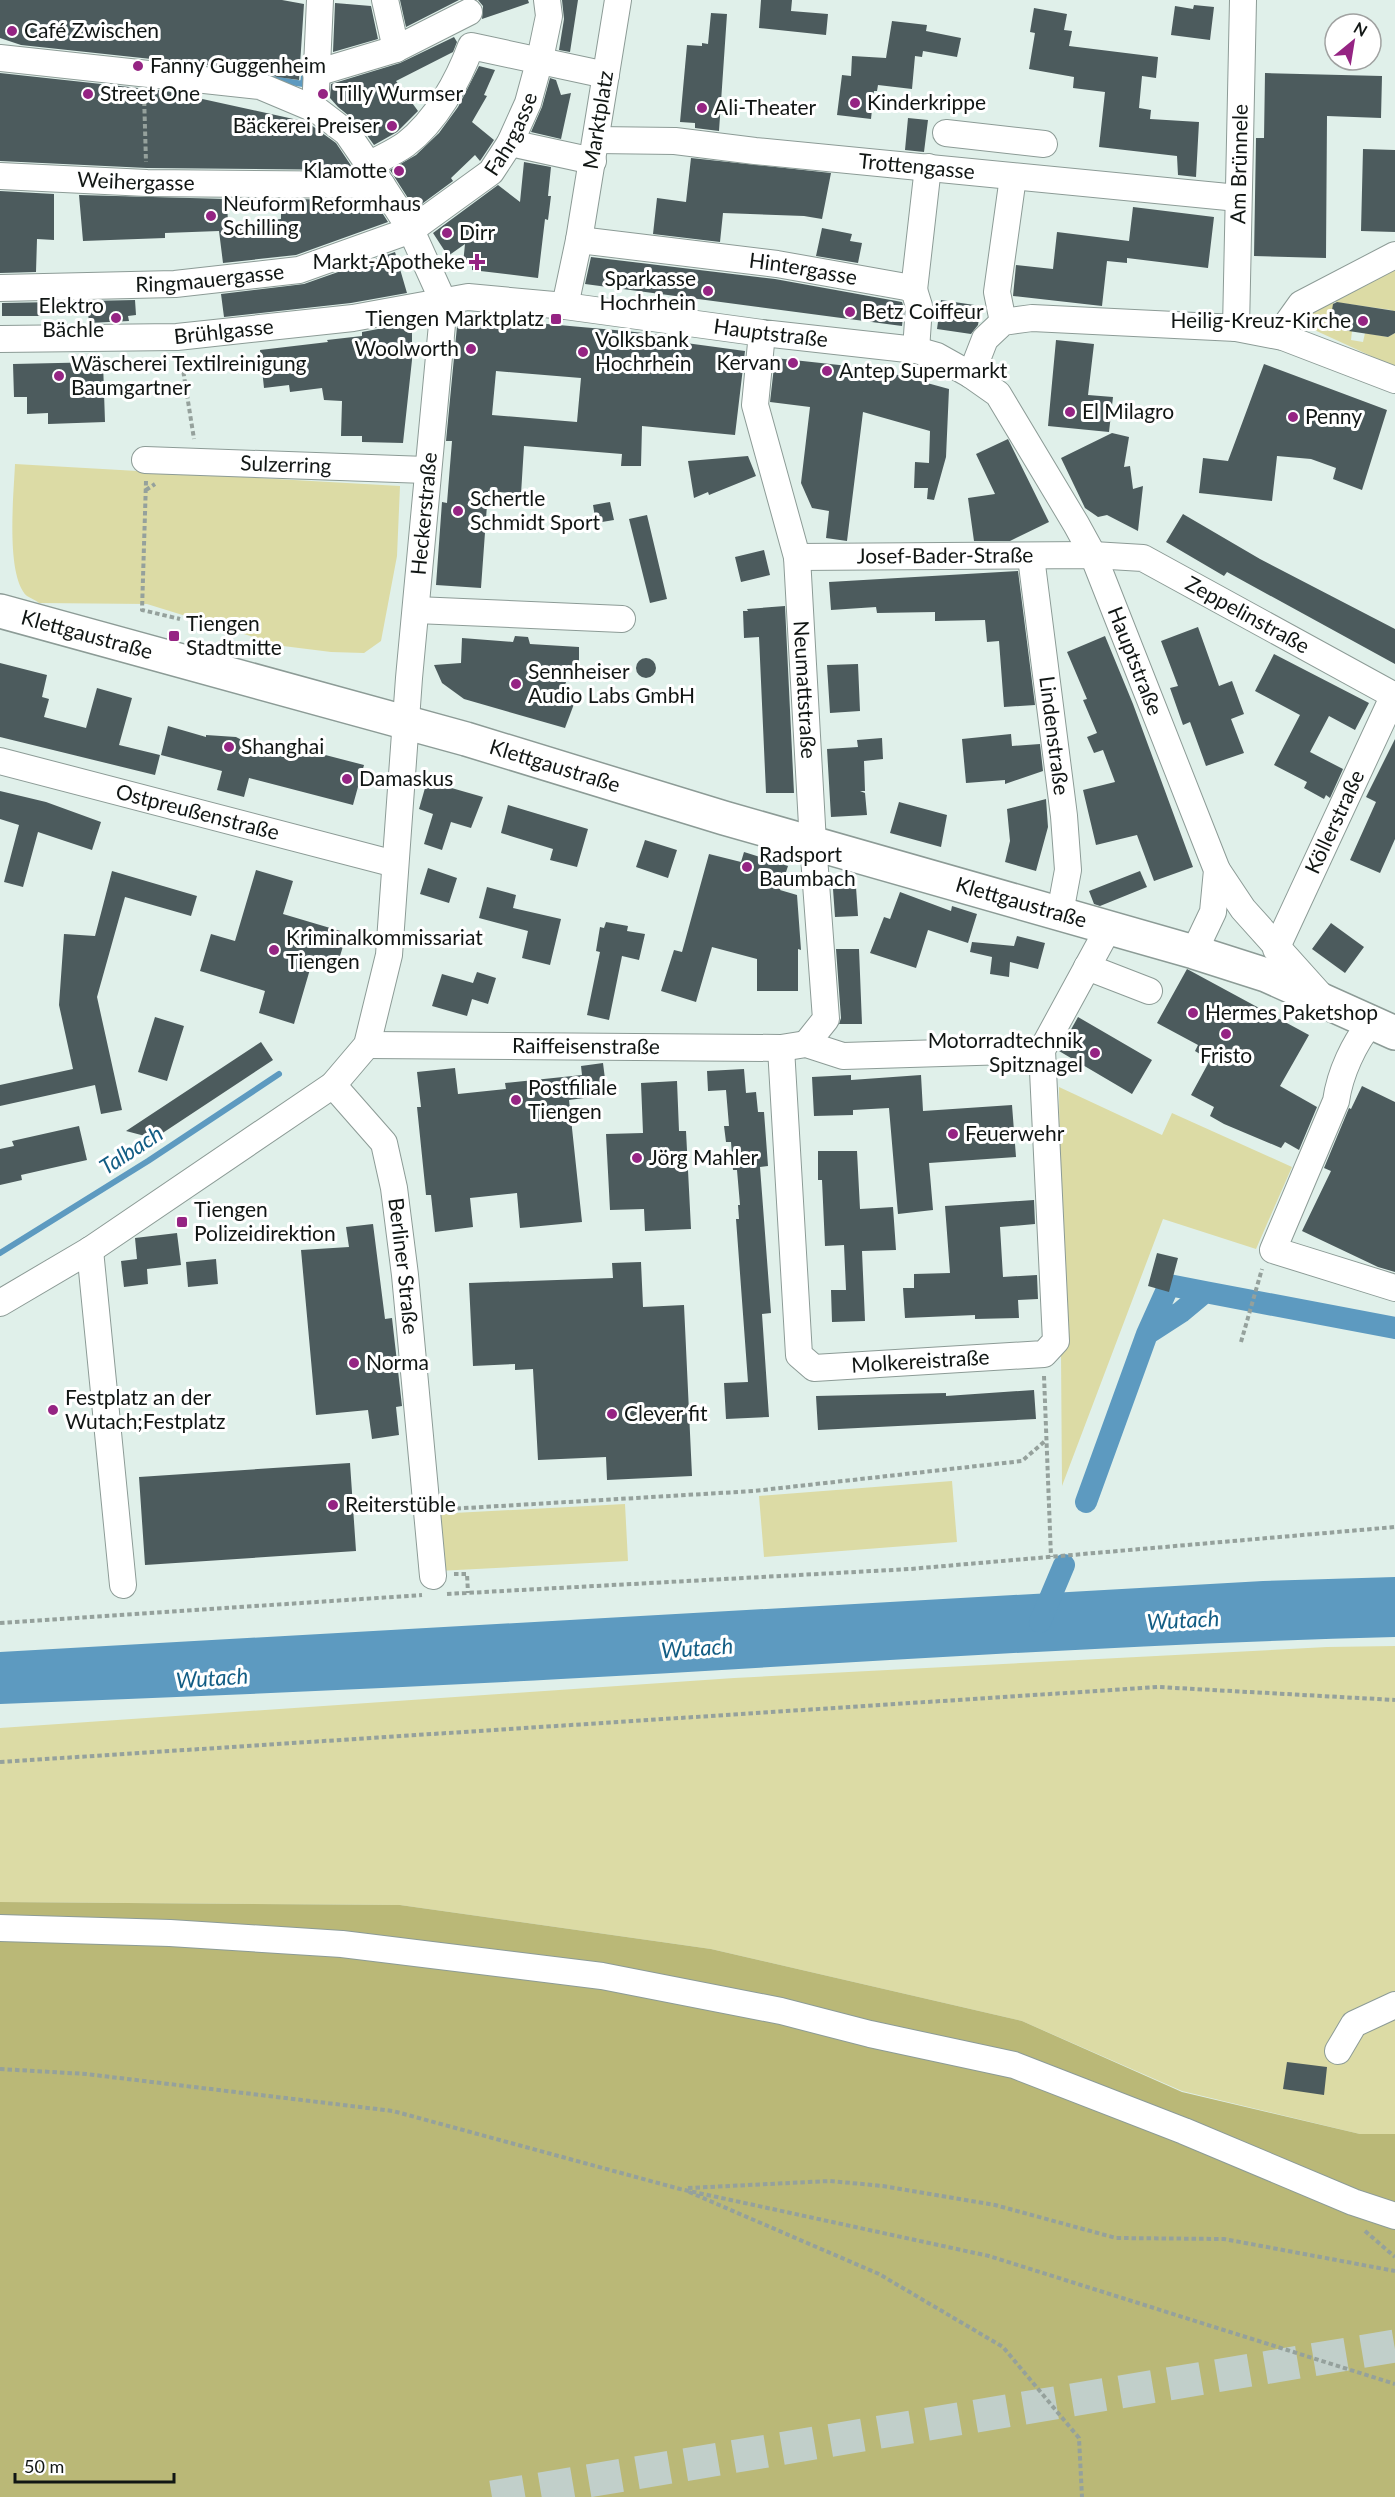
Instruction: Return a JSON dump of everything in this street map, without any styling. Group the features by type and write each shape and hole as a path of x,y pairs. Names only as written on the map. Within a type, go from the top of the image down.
{"main road":[{"name":"Klettgaustraße","path":"0,611 257,680 1194,952 1266,975 1384,1027"}],"street":[{"path":"317,110 316,73 320,0"},
{"path":"385,0 396,49"},
{"name":"Fahrgasse","path":"411,230 491,172 510,143 528,103 540,59 549,16 547,0"},
{"name":"Marktplatz","path":"565,306 595,150 618,0"},
{"name":"Am Brünnele","path":"1236,328 1243,0"},
{"path":"316,73 396,49 466,6 471,46 465,63 432,119 376,175"},
{"path":"471,46 606,75"},
{"path":"0,58 260,86 317,110 347,133 376,175 411,230 444,303"},
{"path":"946,133 1044,144"},
{"path":"985,174 980,161 990,138"},
{"name":"Trottengasse","path":"510,143 595,150 675,141 755,151 1238,198"},
{"path":"916,350 919,306 914,290 928,167"},
{"name":"Weihergasse","path":"0,176 147,183 376,175"},
{"path":"1003,322 997,292 1013,177"},
{"name":"Ringmauergasse","path":"0,288 175,284 299,270 411,230"},
{"name":"Hintergasse","path":"579,240 777,264 914,290"},
{"path":"1283,337 1286,325 1301,304 1395,255"},
{"name":"Hauptstraße","path":"444,303 468,297 565,306 762,333 916,350 937,356 971,375 998,394 1093,555 1217,870 1213,912 1194,952"},
{"name":"Brühlgasse","path":"0,339 177,336 353,318 444,303"},
{"name":"Heckerstraße","path":"406,725 426,470 444,303"},
{"path":"971,375 985,339 1003,322 1032,318 1236,328 1283,337 1395,380"},
{"name":"Neumattstraße","path":"762,333 755,405 797,557 813,843 826,1019 806,1044"},
{"name":"Sulzerring","path":"146,460 426,470"},
{"name":"Josef-Bader-Straße","path":"797,557 1093,555"},
{"name":"Zeppelinstraße","path":"1093,555 1143,558 1395,696"},
{"name":"Lindenstraße","path":"1031,557 1064,816 1068,870 1060,913"},
{"path":"416,610 622,619"},
{"name":"Köllerstraße","path":"1276,949 1395,696"},
{"path":"0,1303 90,1250 333,1085 367,1045 389,955 406,725"},
{"name":"Ostpreußenstraße","path":"0,761 395,864"},
{"path":"1217,870 1243,909 1276,949 1324,999"},
{"path":"1044,1354 1056,1341 1042,1050 1109,927"},
{"path":"1087,968 1149,991"},
{"path":"1384,1027 1363,1033 1339,1082 1336,1101 1273,1250 1395,1288"},
{"path":"806,1044 843,1056 1042,1050"},
{"name":"Raiffeisenstraße","path":"367,1045 781,1048 806,1044"},
{"name":"Molkereistraße","path":"781,1048 799,1355 814,1368 1044,1354"},
{"name":"Berliner Straße","path":"333,1085 384,1143 398,1210 427,1510 437,1588"},
{"path":"90,1250 123,1585"},
{"path":"0,1928 170,1933 342,1944 602,1976 781,2011 870,2034 1014,2065 1184,2131 1353,2202 1395,2216"},
{"path":"1338,2051 1354,2024 1395,2005"}],"path":[{"path":"143,73 147,183"},
{"path":"177,336 194,433 193,463"},
{"path":"146,490 142,610 180,619"},
{"path":"1241,1342 1246,1318 1262,1270"},
{"path":"1044,1354 1045,1441 1051,1557"},
{"path":"427,1510 766,1490 1022,1461 1045,1441"},
{"path":"0,1623 437,1588 910,1569 1395,1527"},
{"path":"0,1762 1158,1687 1395,1700"},
{"path":"0,2069 86,2074 393,2111 680,2189 989,2256 1395,2384"},
{"path":"680,2189 830,2181 883,2186 995,2205 1116,2238 1224,2239 1395,2271"},
{"path":"680,2189 879,2274 1003,2347 1079,2438 1082,2497"}],"shaded area":[{"path":"1395,263 1395,314 1391,310 1334,302 1329,328 1352,331 1351,340 1363,342 1365,333 1388,337 1395,333 1395,367 1310,328 1313,304"},
{"path":"15,464 400,486 397,556 381,641 364,653 331,652 283,646 147,604 39,603 27,596 20,586 16,571 12,533"},
{"path":"1059,1087 1162,1135 1172,1113 1292,1167 1256,1249 1163,1219 1062,1486"},
{"path":"952,1481 957,1542 764,1557 759,1496"},
{"path":"625,1504 628,1561 438,1571 435,1514"},
{"path":"1395,1646 1395,2134 1360,2134 1182,2091 1022,2021 711,1949 400,1905 0,1902 0,1728 734,1678 1327,1647"},
{"path":"0,1902 400,1905 711,1949 1022,2021 1182,2092 1360,2134 1395,2134 1395,2497 0,2497"}],"water":[{"name":"Wutach","path":"1395,1577 1395,1637 1082,1649 491,1683 0,1704 0,1652 1263,1581"}],"building":[{"path":"0,0 282,0 304,4 299,80 277,77 262,71 21,45 0,38"},
{"path":"400,0 459,0 406,27"},
{"path":"478,0 528,0 529,3 482,19 483,6"},
{"path":"562,0 578,0 570,52 559,50 564,19"},
{"path":"761,0 792,0 791,11 828,14 826,35 759,28"},
{"path":"335,3 371,6 378,39 333,52"},
{"path":"1194,5 1214,7 1210,40 1171,35 1175,6 1193,9"},
{"path":"1034,8 1067,14 1064,30 1072,31 1069,46 1158,57 1156,78 1142,76 1139,108 1151,110 1150,119 1199,122 1196,177 1178,175 1177,156 1099,147 1105,92 1073,88 1074,77 1029,69 1035,33 1030,32"},
{"path":"711,13 727,14 719,131 695,128 695,123 680,122 687,45 708,44"},
{"path":"892,21 927,25 926,31 961,38 957,57 923,51 922,57 915,56 912,89 878,85 877,91 874,91 871,119 837,115 842,75 851,76 852,56 886,58"},
{"path":"454,37 457,42 453,52 396,81 418,111 397,132 374,145 359,124 330,98 331,84 400,63"},
{"path":"479,66 495,70 484,95 487,96 472,122 494,140 480,161 475,155 451,178 453,181 415,209 390,170 416,155 439,133 458,107"},
{"path":"0,73 166,91 307,122 336,143 354,170 147,168 0,161"},
{"path":"1265,73 1382,76 1381,118 1327,116 1326,258 1254,256 1256,138 1264,138"},
{"path":"550,78 556,80 561,95 571,93 561,139 531,132 542,107"},
{"path":"908,118 928,120 924,152 905,150"},
{"path":"1363,149 1395,150 1395,232 1361,231"},
{"path":"691,158 831,173 822,219 804,216 723,213 720,242 653,234 657,198 686,202"},
{"path":"524,162 551,167 548,196 551,196 548,220 545,219 538,278 472,270 472,265 463,264 465,244 448,256 433,233 498,185 520,202"},
{"path":"0,191 54,194 54,240 37,239 36,272 0,273"},
{"path":"79,195 227,199 228,225 281,219 281,199 374,200 388,222 296,255 223,263 219,231 165,233 165,238 83,241"},
{"path":"1133,207 1214,217 1208,268 1127,258 1127,263 1107,261 1102,306 1013,296 1016,265 1053,269 1057,232 1129,241"},
{"path":"822,228 852,234 850,241 862,243 858,263 816,256"},
{"path":"395,252 407,293 351,303 224,317 221,294 304,284"},
{"path":"591,257 775,279 902,302 904,308 902,326 585,284"},
{"path":"135,300 136,315 128,316 129,321 89,323 87,301"},
{"path":"941,300 981,306 978,325 971,334 937,329"},
{"path":"55,302 55,316 2,316 2,303"},
{"name":"Heilig-Kreuz-Kirche","path":"1337,302 1395,311 1395,333 1388,337 1329,328 1333,304"},
{"path":"458,316 686,338 686,343 745,351 735,435 642,426 641,466 621,466 622,454 524,446 521,494 488,491 481,588 436,585 442,502 447,503 452,441 446,441","holes":["496,371 581,378 577,422 492,415"]},
{"path":"405,324 412,330 412,360 403,443 362,442 362,436 341,436 342,401 324,400 322,388 290,392 289,385 264,388 260,350 362,336 362,332"},
{"path":"1056,340 1094,344 1088,395 1113,397 1109,432 1048,426"},
{"path":"775,358 876,369 949,389 946,457 934,500 927,499 928,488 914,488 915,462 929,463 930,431 863,412 847,541 826,538 829,511 812,508 801,483 810,407 770,402"},
{"path":"103,362 105,422 48,424 48,413 27,414 27,397 14,397 13,364"},
{"path":"1264,364 1387,410 1362,490 1333,479 1336,468 1311,459 1277,456 1272,501 1199,493 1203,458 1228,461"},
{"path":"1112,433 1129,437 1124,467 1130,466 1133,489 1143,486 1138,531 1107,515 1098,517 1085,508 1061,458"},
{"path":"1008,439 1049,522 1010,541 974,541 968,498 995,494 976,454"},
{"path":"748,456 756,476 709,495 708,492 694,498 688,461"},
{"path":"610,502 614,520 596,523 593,505"},
{"path":"1183,514 1260,559 1395,629 1395,664 1227,572 1224,576 1166,542"},
{"path":"647,515 667,599 650,603 629,519"},
{"path":"764,550 770,575 741,582 735,557"},
{"path":"1018,571 1035,705 1004,707 999,641 987,642 985,620 935,621 935,612 877,613 876,607 831,610 829,582"},
{"path":"785,606 794,793 766,793 759,637 744,638 743,611"},
{"path":"1198,627 1219,686 1232,681 1244,714 1231,719 1244,753 1206,766 1190,722 1183,725 1170,688 1178,686 1161,641"},
{"path":"515,636 528,637 530,644 579,647 579,670 570,670 565,685 566,701 574,704 565,728 464,699 442,683 434,665 461,663 462,638 513,642"},
{"path":"1105,636 1133,704 1193,867 1154,881 1137,835 1096,845 1083,790 1115,782 1103,750 1094,753 1087,737 1097,733 1083,700 1087,699 1067,652"},
{"path":"1274,654 1369,703 1355,730 1329,716 1310,752 1343,769 1330,798 1326,795 1324,799 1304,788 1307,782 1274,765 1300,715 1255,691"},
{"path":"642,658 650,658 656,664 656,672 650,678 642,678 636,672 636,664"},
{"path":"0,663 47,675 42,697 49,699 44,717 86,728 97,688 132,698 119,745 160,755 155,775 0,737"},
{"path":"858,664 860,711 830,713 827,665"},
{"path":"168,726 206,737 206,735 236,737 269,754 273,743 279,743 364,765 353,805 249,778 244,797 217,790 222,771 161,755"},
{"path":"1011,734 1012,746 1040,744 1043,771 1005,784 1005,780 966,783 962,739"},
{"path":"882,738 883,759 864,761 865,791 860,791 865,793 867,815 831,817 827,749 858,747 857,740"},
{"path":"1395,739 1395,839 1380,873 1350,860 1376,802 1366,797"},
{"path":"427,781 483,797 471,828 451,822 442,850 424,844 433,814 419,809"},
{"path":"0,791 46,802 101,822 92,850 38,832 23,887 4,882 19,825 0,819"},
{"path":"1046,799 1048,827 1036,871 1005,862 1010,841 1007,809"},
{"path":"899,802 947,815 941,847 890,833"},
{"path":"508,805 588,829 577,867 550,860 553,849 501,833"},
{"path":"645,840 677,850 668,878 636,867"},
{"path":"744,852 788,866 780,890 797,895 801,950 798,949 798,991 757,991 757,959 712,947 696,1002 661,991 674,950 682,952 709,854 741,862"},
{"path":"428,868 457,878 449,903 420,894"},
{"name":"Kriminalkommissariat Tiengen","path":"256,870 293,881 283,914 347,933 337,966 313,959 294,1024 259,1013 265,991 200,971 211,934 235,941"},
{"path":"112,871 197,896 191,916 125,897 97,997 122,1110 101,1114 95,1085 0,1106 0,1085 73,1069 59,1005 64,934 95,936"},
{"path":"1140,871 1147,887 1100,906 1094,904 1089,891"},
{"path":"487,887 516,895 513,908 561,919 550,965 522,958 528,931 479,918"},
{"path":"856,887 858,916 835,917 833,889"},
{"path":"900,892 951,911 952,906 977,914 968,943 928,930 916,968 870,953 884,917 890,919"},
{"path":"606,922 628,926 627,931 645,934 639,960 622,956 609,1020 587,1015 600,952 596,951 600,927 604,928"},
{"path":"1331,923 1364,947 1345,973 1312,949"},
{"path":"1017,936 1045,943 1038,969 1010,962 1009,977 990,974 992,957 970,952 972,942 1014,946"},
{"path":"836,949 859,949 862,1024 839,1024 841,1018"},
{"path":"1187,969 1309,1035 1280,1086 1317,1107 1299,1150 1285,1142 1281,1148 1224,1124 1210,1116 1214,1107 1191,1095 1210,1060 1195,1051 1198,1045 1157,1023"},
{"path":"477,972 496,978 488,1004 472,999 467,1016 432,1006 442,974 473,983"},
{"path":"155,1017 184,1026 167,1081 138,1072"},
{"path":"1078,1017 1152,1060 1132,1094 1059,1051"},
{"path":"261,1042 273,1060 149,1142 145,1136 126,1131"},
{"path":"603,1063 607,1095 569,1100 582,1222 520,1228 517,1193 470,1198 473,1227 435,1232 431,1195 426,1195 417,1107 421,1107 417,1072 455,1068 458,1094 506,1089 505,1083 582,1075 581,1066"},
{"path":"744,1069 746,1093 756,1092 758,1112 764,1112 768,1166 760,1167 771,1313 762,1314 769,1417 726,1419 724,1383 748,1382 736,1219 739,1219 738,1205 740,1205 737,1170 733,1170 731,1142 726,1142 724,1126 729,1126 726,1090 708,1091 707,1071"},
{"name":"Feuerwehr","path":"851,1075 851,1080 921,1075 923,1111 1012,1105 1016,1157 929,1163 933,1210 898,1214 889,1108 853,1110 853,1115 814,1116 812,1077"},
{"path":"677,1081 679,1131 686,1131 691,1229 645,1231 644,1209 610,1210 606,1134 643,1133 641,1083"},
{"path":"1362,1086 1395,1102 1395,1272 1378,1267 1302,1231 1331,1171 1324,1168 1349,1108 1351,1109"},
{"path":"79,1126 87,1160 21,1175 22,1180 0,1185 0,1149 14,1146 12,1141"},
{"path":"818,1151 857,1151 860,1209 893,1207 896,1250 862,1251 865,1321 832,1322 831,1290 846,1290 844,1245 825,1246 822,1180 818,1180"},
{"path":"1034,1200 1035,1224 1000,1227 1003,1277 1037,1275 1038,1299 1018,1300 1019,1318 975,1319 975,1315 905,1318 903,1288 914,1288 914,1274 950,1273 945,1206"},
{"name":"Norma","path":"373,1224 385,1319 392,1318 402,1406 396,1407 399,1435 372,1439 368,1410 316,1415 301,1250 349,1247 346,1227"},
{"path":"177,1233 181,1265 147,1269 148,1284 124,1287 121,1261 137,1259 135,1238"},
{"path":"1157,1253 1178,1258 1169,1292 1148,1286"},
{"path":"216,1259 218,1284 188,1287 186,1262"},
{"name":"Clever fit","path":"641,1262 643,1307 684,1305 692,1476 607,1480 606,1457 538,1460 533,1369 515,1370 515,1364 473,1366 469,1283 613,1278 612,1263"},
{"path":"1034,1390 1036,1419 818,1430 816,1396 946,1393 946,1396"},
{"path":"350,1463 356,1551 145,1565 139,1477"},
{"path":"1287,2062 1327,2067 1324,2095 1283,2089"}],"waterway":[{"path":"272,79 303,84 305,69"},
{"name":"Talbach","path":"0,1253 148,1161 279,1074"},
{"path":"1147,1334 1169,1285 1205,1292"},
{"path":"1086,1502 1147,1334 1181,1312 1205,1292 1395,1328"},
{"path":"1040,1622 1064,1565"}],"tunnel":[{"path":"492,2497 1395,2346"}],"place":[{"name":"Café Zwischen","path":"12,31"},
{"name":"Fanny Guggenheim","path":"138,66"},
{"name":"Street One","path":"88,94"},
{"name":"Tilly Wurmser","path":"323,94"},
{"name":"Kinderkrippe","path":"855,103"},
{"name":"Ali-Theater","path":"702,108"},
{"name":"Bäckerei Preiser","path":"392,126"},
{"name":"Klamotte","path":"399,171"},
{"name":"Neuform Reformhaus Schilling","path":"211,216"},
{"name":"Dirr","path":"447,233"},
{"name":"Markt-Apotheke","path":"477,262"},
{"name":"Sparkasse Hochrhein","path":"708,291"},
{"name":"Betz Coiffeur","path":"850,312"},
{"name":"Elektro Bächle","path":"116,318"},
{"name":"Tiengen Marktplatz","path":"556,319"},
{"name":"Heilig-Kreuz-Kirche","path":"1363,321"},
{"name":"Woolworth","path":"471,349"},
{"name":"Volksbank Hochrhein","path":"583,352"},
{"name":"Kervan","path":"793,363"},
{"name":"Antep Supermarkt","path":"827,371"},
{"name":"Wäscherei Textilreinigung Baumgartner","path":"59,376"},
{"name":"El Milagro","path":"1070,412"},
{"name":"Penny","path":"1293,417"},
{"name":"Schertle Schmidt Sport","path":"458,511"},
{"name":"Tiengen Stadtmitte","path":"174,636"},
{"name":"Sennheiser Audio Labs GmbH","path":"516,684"},
{"name":"Shanghai","path":"229,747"},
{"name":"Damaskus","path":"347,779"},
{"name":"Radsport Baumbach","path":"747,867"},
{"name":"Kriminalkommissariat Tiengen","path":"274,950"},
{"name":"Hermes Paketshop","path":"1193,1013"},
{"name":"Fristo","path":"1226,1034"},
{"name":"Motorradtechnik Spitznagel","path":"1095,1053"},
{"name":"Postfiliale Tiengen","path":"516,1100"},
{"name":"Feuerwehr","path":"953,1134"},
{"name":"Jörg Mahler","path":"637,1158"},
{"name":"Tiengen Polizeidirektion","path":"182,1222"},
{"name":"Norma","path":"354,1363"},
{"name":"Festplatz an der Wutach;Festplatz","path":"53,1410"},
{"name":"Clever fit","path":"612,1414"},
{"name":"Reiterstüble","path":"333,1505"}]}
